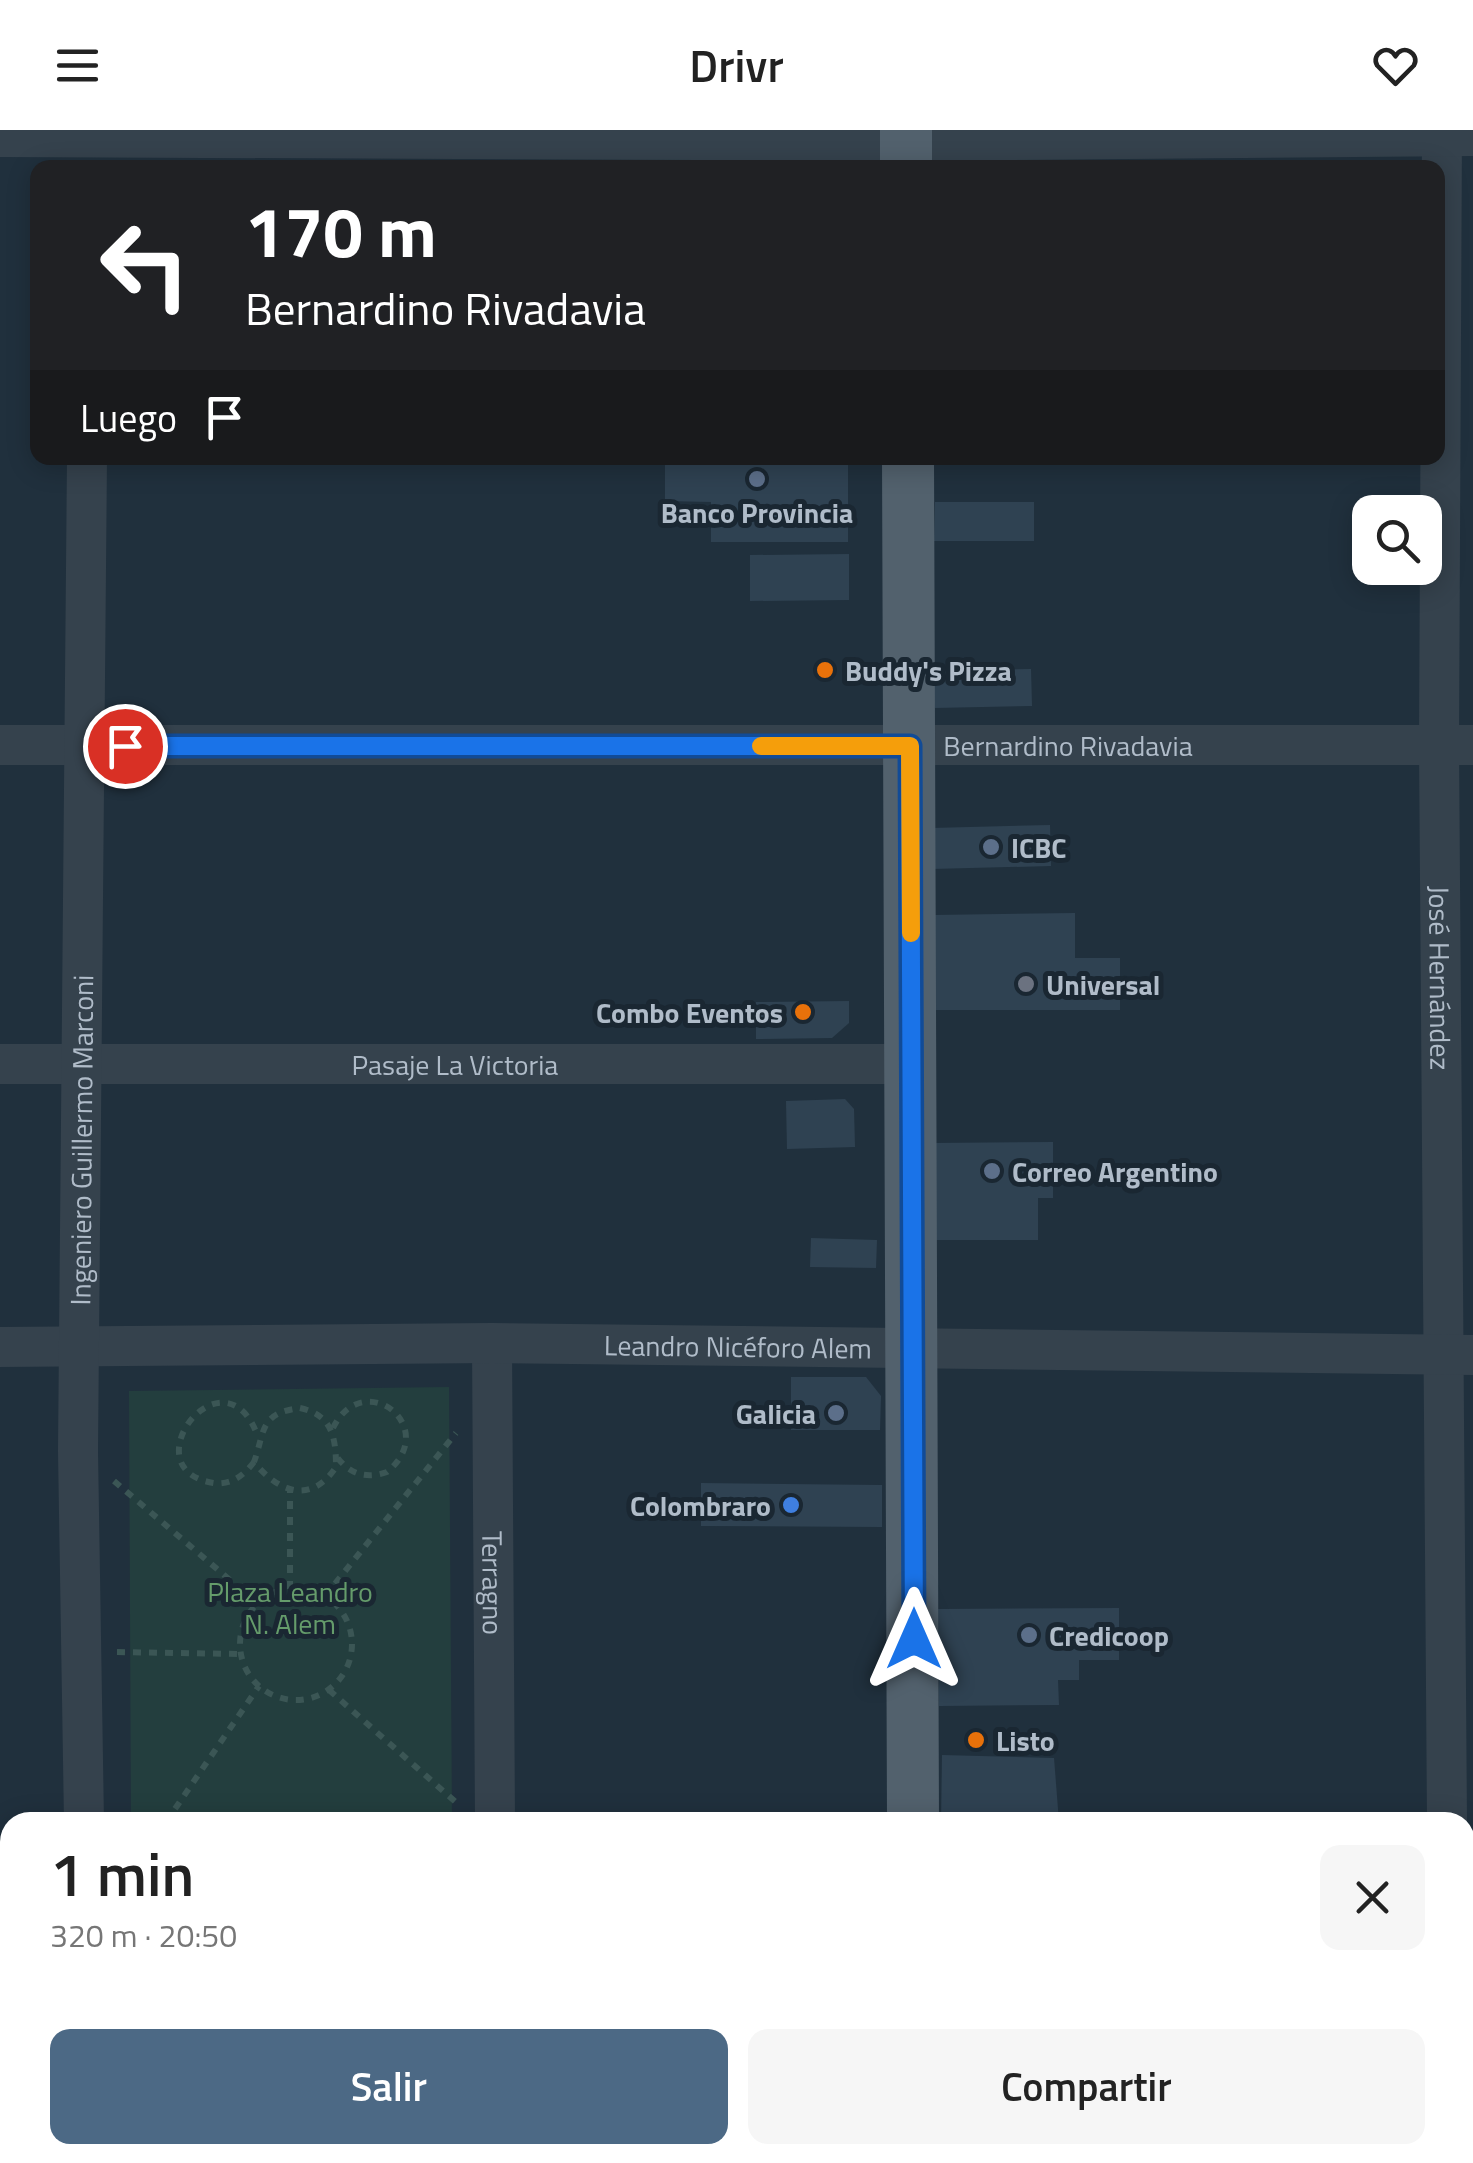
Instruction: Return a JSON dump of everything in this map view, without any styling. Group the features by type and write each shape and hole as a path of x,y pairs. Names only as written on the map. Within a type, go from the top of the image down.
{"main road":[{"path":"908,465 913,1812"}],"street":[{"path":"0,137 89,145 906,146 1453,134"},
{"name":"José Hernández","path":"1447,1812 1457,1355 1453,134"},
{"name":"Ingeniero Guillermo Marconi","path":"84,1812 78,1451 87,465"},
{"name":"Bernardino Rivadavia","path":"0,745 1456,745"},
{"name":"Pasaje La Victoria","path":"0,1064 912,1064"},
{"name":"Leandro Nicéforo Alem","path":"0,1347 492,1343 1457,1355"},
{"name":"Terragno","path":"480,1812 492,1343"}],"path":[{"path":"325,1596 493,1387"},
{"path":"333,1428 347,1408 370,1401 393,1409 406,1430 404,1450 388,1472 364,1476 343,1466 336,1456"},
{"path":"254,1462 276,1486 290,1491 317,1488 336,1467 333,1428 325,1418 300,1408 275,1416 258,1437 254,1462 235,1480 222,1483 197,1477 181,1457 181,1431 197,1410 222,1404 246,1414 258,1437"},
{"path":"78,1451 258,1604"},
{"path":"290,1491 290,1589"},
{"path":"290,1589 325,1596 348,1623 352,1641 350,1660 328,1690 293,1700 259,1686 241,1654 246,1618 258,1604 290,1589"},
{"path":"83,1652 241,1654"},
{"path":"173,1812 259,1686"},
{"path":"328,1690 475,1812"}],"green space":[{"name":"Plaza Leandro N. Alem","path":"449,1387 452,1812 131,1812 129,1391"}],"building":[{"name":"Banco Provincia","path":"665,465 848,465 848,542 711,542 711,502 665,501"},
{"path":"935,502 1034,502 1034,541 934,541"},
{"path":"849,554 849,600 750,601 750,555"},
{"path":"1031,669 1032,706 935,708 928,671"},
{"name":"ICBC","path":"1050,825 1051,866 932,869 931,828"},
{"name":"Universal","path":"1075,913 1075,958 1120,958 1120,1010 932,1010 933,915"},
{"name":"Combo Eventos","path":"849,1001 849,1023 832,1038 756,1039 756,1002"},
{"path":"845,1099 854,1109 855,1147 787,1149 786,1101"},
{"name":"Correo Argentino","path":"1053,1142 1053,1198 1038,1198 1038,1240 932,1240 931,1143"},
{"path":"811,1238 877,1240 876,1268 810,1267"},
{"name":"Galicia","path":"791,1377 866,1377 881,1396 880,1430 791,1430"},
{"name":"Colombraro","path":"701,1483 882,1485 882,1527 701,1526"},
{"name":"Credicoop","path":"1119,1608 1119,1660 1079,1660 1079,1680 1058,1680 1059,1705 939,1706 938,1609"},
{"path":"942,1755 1054,1758 1058,1812 941,1812"}],"slow traffic":[{"path":"761,746 910,746 911,933"}],"place":[{"name":"Banco Provincia","path":"757,479"},
{"name":"Buddy's Pizza","path":"825,670"},
{"name":"ICBC","path":"991,847"},
{"name":"Universal","path":"1026,984"},
{"name":"Combo Eventos","path":"803,1012"},
{"name":"Correo Argentino","path":"992,1171"},
{"name":"Galicia","path":"836,1413"},
{"name":"Colombraro","path":"791,1505"},
{"name":"Credicoop","path":"1029,1635"},
{"name":"Listo","path":"976,1740"}],"route":[{"path":"125,746 910,746 914,1639"}]}
